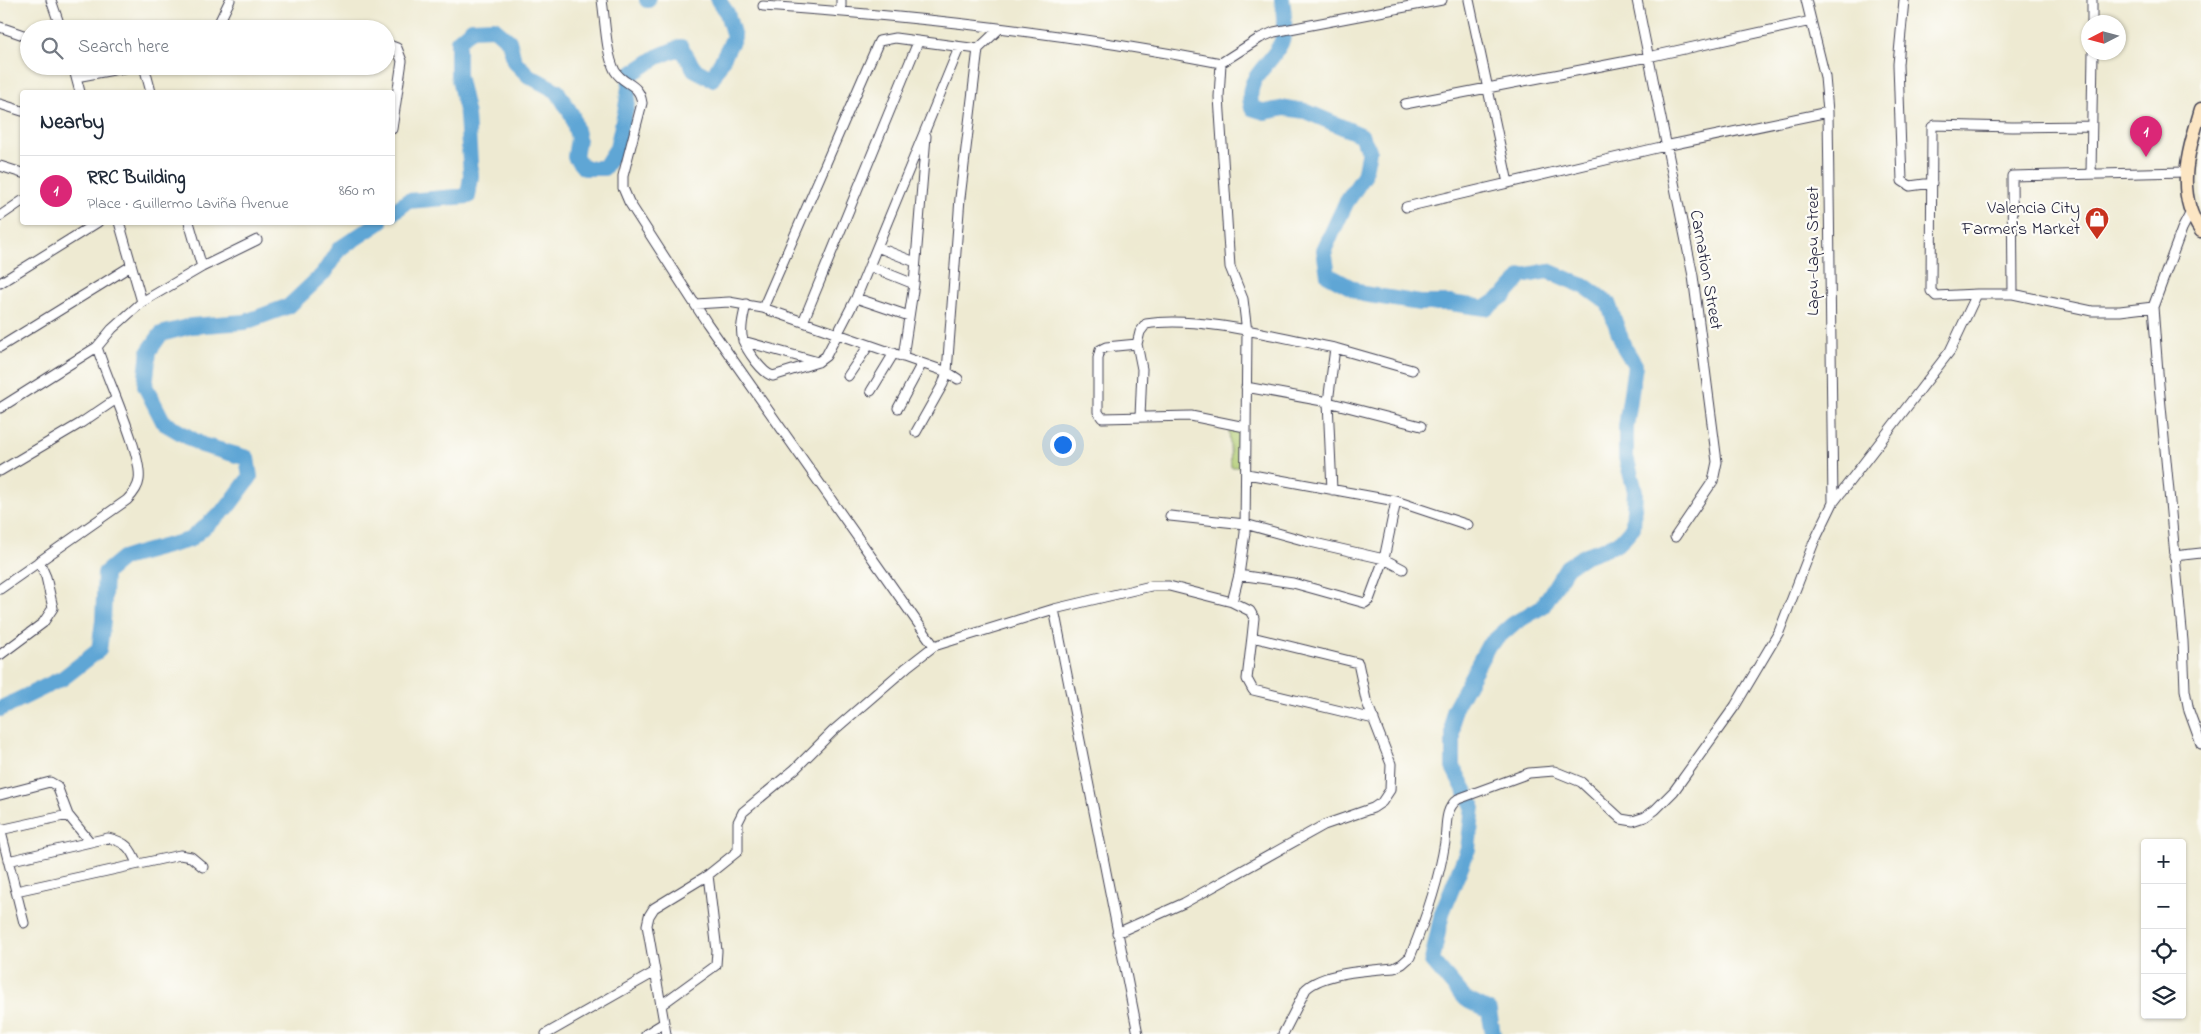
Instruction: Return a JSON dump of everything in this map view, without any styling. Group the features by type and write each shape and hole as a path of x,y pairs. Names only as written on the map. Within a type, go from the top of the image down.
{"main road":[{"path":"2201,109 2185,172 2186,195 2191,212 2201,231"}],"street":[{"path":"51,0 58,20"},
{"path":"220,20 230,0"},
{"path":"602,0 613,66 622,79 637,88 642,103 623,176 623,188 629,202 695,304 934,646"},
{"path":"841,11 842,0"},
{"path":"763,6 841,11 1137,46 1221,63 1260,38 1274,32 1442,0"},
{"path":"1469,0 1508,183"},
{"name":"Carnation Street","path":"1637,0 1665,146 1693,276 1716,462 1713,481 1675,537"},
{"name":"Lapu-Lapu Street","path":"1806,0 1825,77 1828,112 1833,503"},
{"path":"1904,0 1898,86 1902,181 1910,186 1932,183"},
{"path":"2092,0 2092,15"},
{"path":"1404,104 1648,57 1811,21"},
{"path":"0,27 20,34"},
{"path":"916,432 943,384 947,372 960,198 978,49 998,30"},
{"path":"763,308 875,45 886,38 978,49"},
{"path":"803,322 918,42"},
{"path":"395,47 402,61 395,109"},
{"path":"746,304 742,327 743,341 761,368 769,375 818,362 831,350 856,298 959,48"},
{"path":"2091,174 2092,60"},
{"path":"1221,63 1219,96 1230,267 1243,299 1247,332 1245,524 1239,575 1232,602"},
{"path":"79,90 76,77 87,75"},
{"path":"146,75 150,90"},
{"path":"0,104 20,109"},
{"path":"1406,207 1665,146 1828,112"},
{"path":"2090,126 2012,128 1935,125 1932,128 1931,291 1936,296 2013,294 2092,311 2120,311 2154,306"},
{"path":"871,391 898,355 909,316 914,284 926,126"},
{"path":"0,166 20,172"},
{"path":"2013,294 2012,176 2185,172"},
{"path":"0,216 20,202"},
{"path":"2191,212 2182,228 2154,306 2174,556 2183,641 2185,690 2197,719 2201,744"},
{"path":"0,283 93,225"},
{"path":"120,225 142,302"},
{"path":"189,225 202,267"},
{"path":"0,408 97,347 112,329 142,302 202,267 257,240"},
{"path":"877,247 915,262"},
{"path":"0,346 131,266"},
{"path":"869,266 914,284"},
{"path":"1283,1034 1306,989 1312,983 1338,975 1394,968 1410,957 1436,882 1448,810 1451,804 1458,799 1529,773 1554,771 1581,782 1621,819 1633,821 1645,817 1655,810 1674,791 1735,706 1773,644 1814,542 1833,503 1950,351 1977,294"},
{"path":"856,298 909,316"},
{"path":"695,304 729,302 763,308 947,372 958,379"},
{"path":"1140,417 1142,370 1137,344 1143,326 1150,324 1215,326 1335,348 1412,370"},
{"path":"743,341 818,362"},
{"path":"1137,344 1106,347 1100,350 1098,358 1098,406 1100,415 1105,419 1191,416 1245,427"},
{"path":"848,376 869,345"},
{"path":"0,588 128,500 136,490 139,479 135,450 97,347"},
{"path":"1332,490 1328,402 1335,348"},
{"path":"898,408 921,364"},
{"path":"1246,387 1328,402 1421,426"},
{"path":"0,471 81,423 115,400"},
{"path":"1247,474 1396,501 1468,525"},
{"path":"1239,575 1293,583 1365,603 1369,600 1384,559 1396,501"},
{"path":"1170,516 1245,524 1306,541 1384,559 1403,569"},
{"path":"2174,556 2201,552"},
{"path":"0,655 43,623 53,608 46,577 39,561"},
{"path":"666,1034 647,925 649,916 663,902 708,875 738,851 738,822 743,812 795,769 848,718 934,646 1054,609 1151,586 1169,586 1232,602 1252,614 1252,637 1247,679 1253,690 1374,719"},
{"path":"1054,609 1138,1034"},
{"path":"1117,934 1184,903 1324,825 1373,808 1382,802 1390,790 1391,764 1366,700 1358,663 1252,637"},
{"path":"0,795 50,782 57,786 68,815 90,842"},
{"path":"24,923 0,829 68,815"},
{"path":"8,861 108,838 122,841 131,850 137,864"},
{"path":"16,891 180,855 191,857 203,867"},
{"path":"661,1005 716,965 717,951 708,875"},
{"path":"546,1034 655,972"},
{"path":"646,1034 664,1023"}],"green space":[{"path":"1229,430 1243,431 1244,467 1231,467"}],"waterway":[{"path":"395,211 408,201 468,196 471,176 467,115 458,75 458,41 472,29 494,28 509,41 514,61 529,76 557,91 572,115 578,138 575,157 584,168 604,168 617,148 631,74 657,57 681,47 694,69 712,79 734,37 727,13 718,0"},
{"path":"1282,0 1283,38 1276,51 1254,80 1250,97 1252,108 1265,112 1285,108 1305,111 1361,135 1369,150 1364,176 1346,203 1324,250 1328,275 1363,294 1420,303 1450,303 1486,308 1505,295 1522,276 1548,271 1586,287 1608,303 1624,347 1635,365 1626,427 1626,457 1635,491 1633,527 1619,543 1584,556 1567,567 1543,606 1513,624 1488,646 1453,711 1453,767 1473,806 1468,849 1442,913 1432,961 1465,999 1489,1011 1493,1034"},
{"path":"0,709 63,678 99,650 103,621 105,573 123,558 189,540 227,508 250,477 247,458 202,445 164,423 145,386 149,351 161,334 191,326 245,322 289,306 323,274 339,249 375,225"}],"place":[{"name":"RRC Building","path":"2146,157"},
{"name":"Valencia City Farmer's Market","path":"2097,240"}]}
